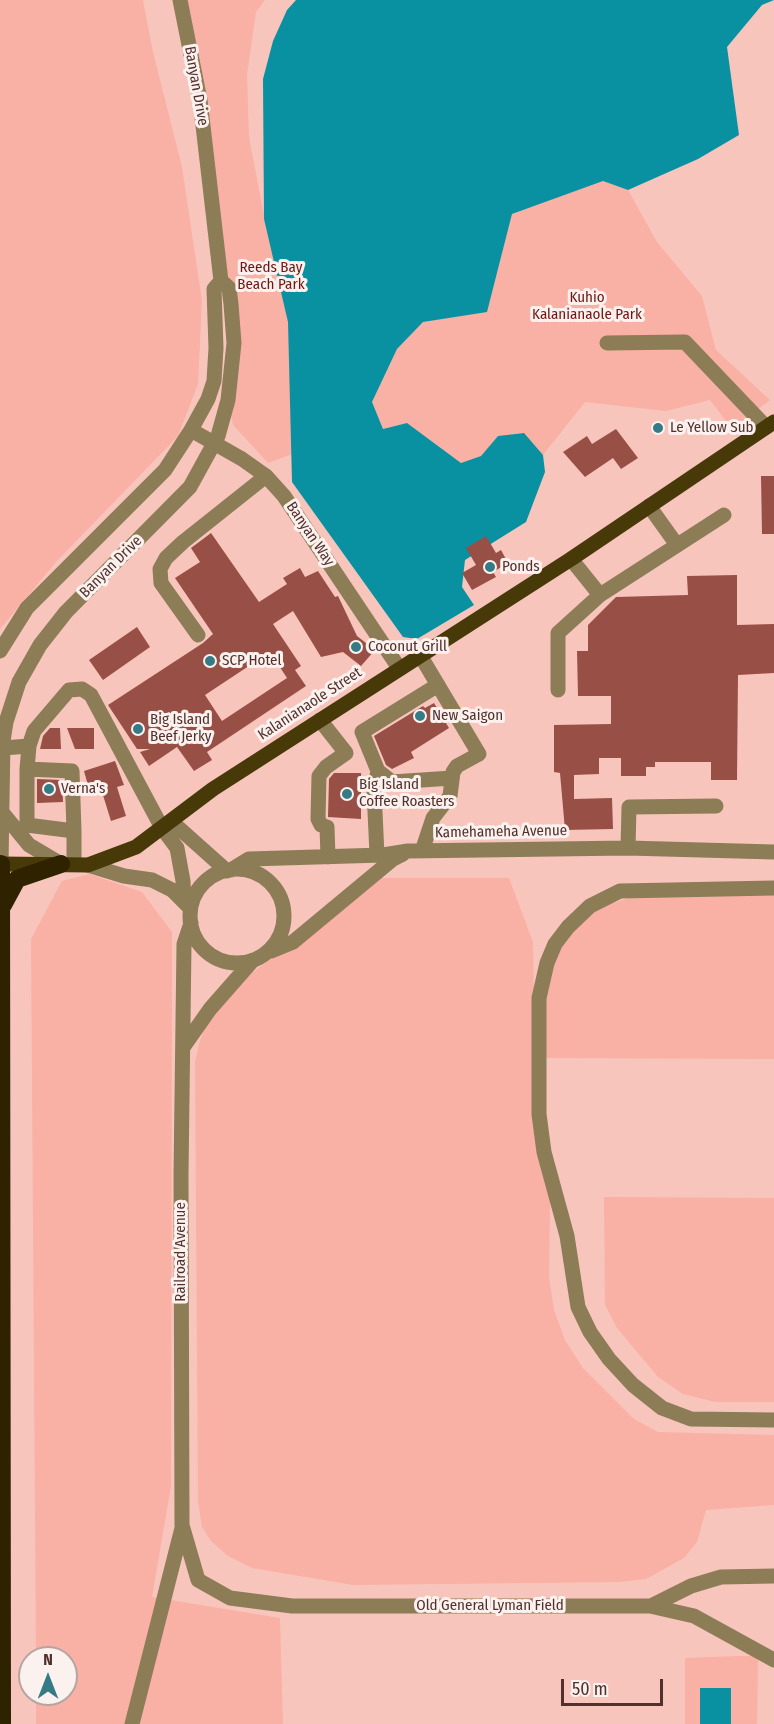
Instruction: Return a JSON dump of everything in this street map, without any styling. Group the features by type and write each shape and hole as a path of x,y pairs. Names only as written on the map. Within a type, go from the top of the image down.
{"highway":[{"path":"0,864 2,1724"},
{"path":"1,913 17,879 74,864"}],"main road":[{"name":"Kalanianaole Street","path":"0,864 74,864 136,847 213,789 571,560 770,424"}],"street":[{"name":"Banyan Drive","path":"0,651 27,608 165,470 208,399 213,381 216,348 214,289 220,281 200,100 180,0"},
{"name":"Banyan Drive","path":"0,864 3,748 6,722 12,702 40,645 66,612 177,501 201,471 215,443 228,400 234,344 229,288 220,281"},
{"path":"607,343 685,342 770,424"},
{"name":"Banyan Way","path":"191,430 266,476 284,496 399,668"},
{"path":"198,635 161,583 160,569 166,558 183,542 266,476"},
{"path":"649,506 677,545"},
{"path":"558,690 558,633 600,595 724,515"},
{"path":"571,560 600,595"},
{"path":"184,1046 210,1009 253,960 293,942 393,859 415,851 433,818 450,796 452,777 457,766 479,753 420,655"},
{"path":"328,857 327,827 321,825 318,819 319,776 326,767 346,753 362,732 438,685"},
{"name":"Railroad Avenue","path":"29,746 34,731 69,690 82,689 91,695 167,824 177,848 188,912 184,944 181,1175 183,1525 198,1580"},
{"path":"320,720 346,753"},
{"path":"362,732 378,771 392,782 452,777"},
{"path":"3,748 29,746 27,825 74,831"},
{"path":"27,769 72,771 74,864"},
{"path":"377,855 374,790 378,771"},
{"path":"628,848 629,807 716,806"},
{"path":"1,811 29,846 74,864 152,880 172,890 188,912 197,940 214,958 228,963 253,960"},
{"path":"167,824 229,870"},
{"name":"Kamehameha Avenue","path":"229,870 249,859 377,855 415,851 628,848 774,852"},
{"path":"188,912 197,892 205,882 229,870 252,872 265,878 282,900 285,914 283,928 268,952"},
{"path":"774,888 620,891 590,906 568,927 555,944 547,963 539,998 539,1114 544,1152 567,1236 578,1307 590,1332 609,1359 633,1385 662,1408 691,1419 774,1420"},
{"path":"132,1724 183,1525"},
{"path":"651,1606 691,1586 714,1579 742,1575 774,1576"},
{"name":"Old General Lyman Field","path":"198,1580 231,1598 292,1606 651,1606 694,1616 774,1660"}],"green space":[{"path":"0,0 143,0 153,52 182,167 202,301 198,384 178,436 56,562 0,629"},
{"name":"Reeds Bay Beach Park","path":"180,0 265,0 256,12 247,75 249,137 266,226 310,247 298,452 268,463 233,425 228,400 234,343"},
{"name":"Kuhio Kalanianaole Park","path":"603,181 628,190 657,242 702,296 716,350 770,400 732,429 710,400 666,411 585,402 543,455 523,433 498,436 481,456 461,463 407,423 383,429 372,402 397,349 423,322 487,311 512,214"},
{"path":"89,874 142,892 172,932 171,1486 152,1597 280,1618 283,1724 36,1724 36,1706 78,1706 78,1646 36,1646 31,939 62,881"},
{"path":"381,878 509,878 533,942 534,1001 550,1200 549,1277 554,1310 565,1340 583,1368 634,1419 658,1432 774,1435 774,1505 706,1510 697,1542 684,1558 646,1579 619,1582 353,1585 252,1568 228,1556 211,1541 202,1527 198,1501 195,1062 200,1040 209,1017 242,980"},
{"path":"774,895 774,1059 544,1058 544,1007 554,960 564,942 580,923 601,907 635,896"},
{"path":"604,1197 774,1198 774,1402 715,1402 683,1394 658,1377 617,1328 605,1305"},
{"path":"758,1656 757,1724 685,1724 685,1658"}],"water":[{"path":"296,0 774,0 762,5 727,47 739,135 698,159 628,190 603,181 512,214 487,312 423,322 397,349 372,402 383,429 407,423 461,463 481,456 498,436 524,433 543,455 545,472 526,522 465,560 462,587 474,605 417,639 403,637 292,482 288,322 264,219 263,79 273,41 287,10"},
{"path":"700,1688 731,1688 731,1724 700,1724"}],"building":[{"path":"616,429 638,458 621,469 613,458 585,477 563,452 587,436 592,444"},
{"path":"761,476 774,476 774,534 762,534"},
{"path":"211,533 259,602 287,584 283,578 300,568 305,577 318,571 335,597 338,596 357,636 375,650 361,666 343,652 321,657 293,611 273,624 301,666 295,670 306,686 207,752 212,760 194,771 177,747 149,766 140,752 150,749 137,749 108,705 203,643 213,634 175,578 200,562 191,548","holes":["270,652 287,678 222,721 205,695"]},
{"path":"486,536 496,553 501,550 508,563 493,572 496,577 472,590 462,573 476,565 466,548"},
{"path":"737,575 737,625 774,624 774,673 738,675 737,780 711,780 711,762 655,762 655,767 646,767 646,776 621,776 621,758 599,758 599,774 574,775 574,799 612,798 613,829 565,830 560,773 554,772 554,725 611,724 611,696 578,696 577,651 588,651 588,625 616,597 688,595 687,576"},
{"path":"137,627 150,647 103,680 89,660"},
{"path":"434,703 449,728 411,752 414,758 392,769 386,765 374,736 423,706 425,708"},
{"path":"50,728 60,728 61,749 40,749 43,736"},
{"path":"67,728 94,728 94,749 75,749"},
{"path":"115,761 124,785 117,787 126,816 111,821 102,792 91,796 84,771"},
{"path":"334,773 361,773 361,819 328,817 329,779"},
{"name":"Verna's","path":"37,779 62,780 63,802 37,803"}],"place":[{"name":"Le Yellow Sub","path":"658,428"},
{"name":"Ponds","path":"490,567"},
{"name":"Coconut Grill","path":"356,647"},
{"name":"SCP Hotel","path":"210,661"},
{"name":"New Saigon","path":"420,716"},
{"name":"Big Island Beef Jerky","path":"138,729"},
{"name":"Verna's","path":"49,789"},
{"name":"Big Island Coffee Roasters","path":"347,794"}]}
